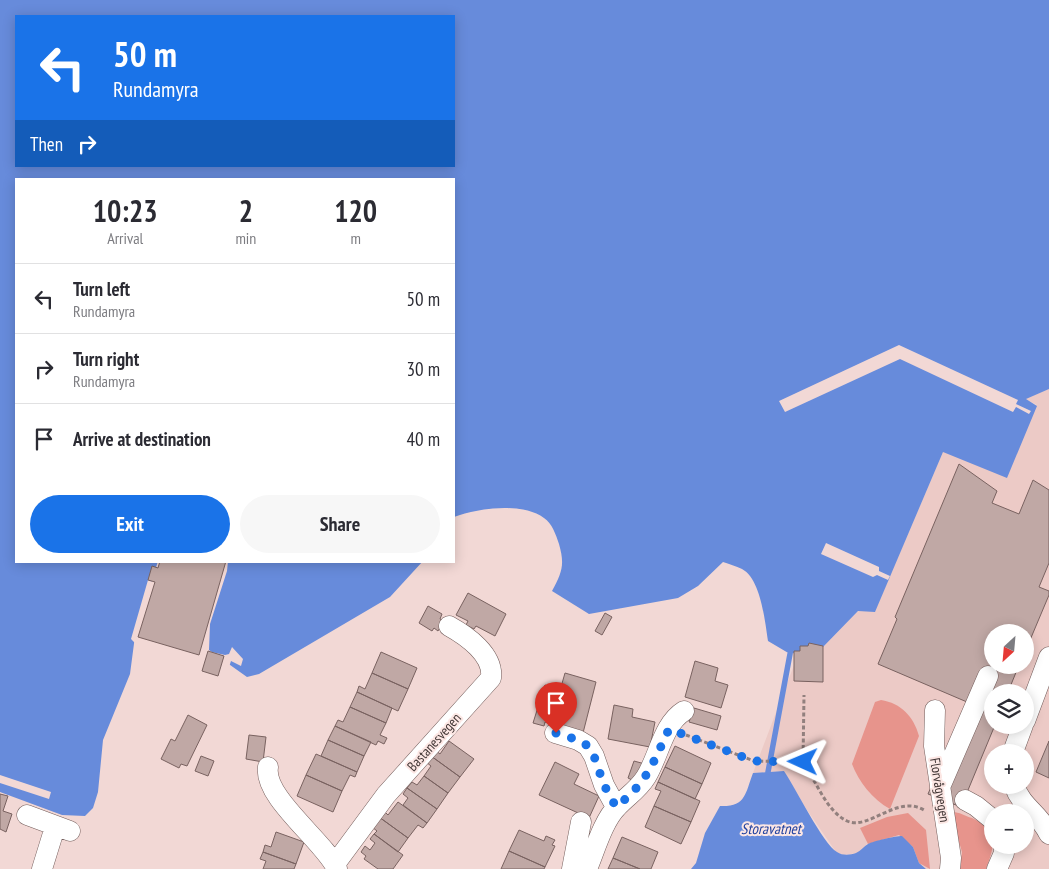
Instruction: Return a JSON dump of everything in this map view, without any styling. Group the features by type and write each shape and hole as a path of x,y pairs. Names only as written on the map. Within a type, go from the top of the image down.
{"street":[{"name":"Bastanesvegen","path":"268,767 269,778 283,805 302,823 336,867 386,795 491,678 492,670 482,653 470,639 449,626"},
{"path":"1034,697 1049,657"},
{"path":"940,788 988,676"},
{"name":"Florvågvegen","path":"935,710 934,746 950,869"},
{"path":"587,869 597,842 616,807 636,791 647,776 672,721 684,711"},
{"path":"556,733 578,740 588,746 594,756 604,785 616,807"},
{"path":"1017,794 1019,799 1044,824 1049,834"},
{"path":"965,800 984,813"},
{"path":"27,815 62,829 42,869"},
{"path":"572,869 581,822"},
{"path":"997,869 1004,854"}],"path":[{"path":"804,695 803,762 829,805 846,820 857,822 907,804 924,809"},
{"path":"669,729 754,761 803,762"}],"shaded area":[{"path":"1049,389 1049,869 926,869 867,844 858,853 844,855 836,852 805,807 784,771 753,773 799,652 823,647 858,611 875,611 943,452 1037,405 1025,399"},
{"path":"881,700 895,704 906,712 914,723 919,736 890,809 867,790 852,764 875,702"},
{"path":"953,812 960,813 984,826 984,854 991,854 986,869 960,869 962,852 951,815"},
{"path":"908,813 926,830 930,869 919,863 913,847 899,835 868,844 860,828 887,817"}],"water":[{"path":"0,0 1049,0 1049,389 1026,399 1037,406 1007,478 943,452 875,612 858,611 823,647 790,654 768,641 758,591 754,582 742,569 723,562 698,586 678,598 589,614 552,591 562,568 562,558 555,533 544,518 535,513 512,508 487,509 455,517 455,178 15,178 15,563 157,563 135,636 130,674 103,740 98,792 93,808 85,816 62,815 0,792"},
{"path":"228,563 421,563 390,597 259,674 247,677 209,650 210,624"},
{"name":"Storavatnet","path":"784,771 824,838 837,852 844,855 854,854 871,843 902,836 913,847 919,863 926,869 691,869 696,863 705,833 720,806 729,806 740,802 746,793 753,773"}],"pier":[{"path":"899,345 1018,400 1016,404 1031,411 1029,414 1016,407 1013,412 900,359 785,412 779,401"},
{"path":"826,543 879,567 879,571 890,576 888,580 877,575 873,577 821,554"},
{"path":"148,580 153,582 137,636 134,665 132,665 136,644 131,639"},
{"path":"232,647 243,659 241,666 231,661 229,667 222,662 224,656 207,651 225,655 229,654"},
{"path":"0,775 51,792 49,799 0,783"}],"building":[{"path":"959,464 997,491 992,503 1019,514 1033,480 1049,490 1049,563 1039,587 1049,591 1049,595 1034,631 1034,624 984,624 984,674 1015,674 1011,684 984,684 984,734 991,734 987,744 984,744 984,752 961,807 928,794 967,702 878,664 897,619 895,617"},
{"path":"159,563 225,563 199,655 138,637 155,582 148,580 152,566 158,568"},
{"path":"468,593 506,614 495,636 476,626 474,629 466,625 468,621 456,615"},
{"path":"428,606 442,614 440,619 444,621 438,631 434,628 432,631 419,623"},
{"path":"605,613 612,617 602,635 595,631"},
{"path":"809,643 823,646 823,682 794,681 794,651 800,651 800,646 808,646"},
{"path":"208,651 224,656 218,676 202,671"},
{"path":"381,652 417,668 408,689 372,673"},
{"path":"695,661 718,668 715,681 728,685 721,708 685,697"},
{"path":"372,673 408,689 398,711 357,692 359,686 365,689"},
{"path":"565,673 596,682 583,733 545,722 544,726 533,723 545,685 555,688 554,692 559,694"},
{"path":"357,692 392,708 386,723 350,707"},
{"path":"614,705 633,709 632,717 655,722 650,747 608,739"},
{"path":"350,707 386,723 380,735 387,738 384,744 378,741 376,745 335,726 338,720 343,722"},
{"path":"694,708 721,716 717,730 689,722"},
{"path":"188,715 207,725 187,766 181,764 179,768 161,759 171,739 175,741"},
{"path":"335,726 371,742 364,756 328,740"},
{"path":"249,735 266,737 263,762 246,759"},
{"path":"328,740 364,756 357,772 321,756"},
{"path":"449,741 474,759 460,777 431,756 435,750 440,754"},
{"path":"1049,741 1049,778 1036,772"},
{"path":"675,746 711,763 702,784 665,767"},
{"path":"316,754 357,772 355,777 350,775 342,791 306,775"},
{"path":"201,756 214,761 208,776 195,771"},
{"path":"431,756 460,777 448,793 424,776 431,766 426,762"},
{"path":"634,761 645,764 638,783 628,778"},
{"path":"555,762 579,774 574,784 599,796 589,818 539,795"},
{"path":"665,767 702,784 695,799 658,782"},
{"path":"306,775 342,791 333,812 297,796"},
{"path":"424,776 448,793 437,809 407,788 412,782 417,785"},
{"path":"658,782 700,801 691,822 654,806 661,791 655,789"},
{"path":"407,788 437,809 427,823 403,805 408,798 403,794"},
{"path":"0,794 8,796 3,811 12,814 6,832 0,829"},
{"path":"398,802 427,823 423,828 418,825 408,838 379,817 384,811 388,815"},
{"path":"654,806 691,822 681,844 645,827"},
{"path":"379,817 408,838 398,852 374,834 377,831 372,827"},
{"path":"519,830 544,841 546,836 555,840 552,845 555,846 545,867 509,851"},
{"path":"276,832 304,842 296,864 263,852 265,845 271,847"},
{"path":"374,834 403,855 393,869 378,869 364,859 366,856 361,852 365,846 370,850 375,843 370,839"},
{"path":"622,837 658,852 651,869 640,869 613,858"},
{"path":"509,851 545,867 544,869 501,869"},
{"path":"263,852 296,864 294,869 263,869 266,861 260,859"},
{"path":"613,858 640,869 608,869"}],"waterway":[{"path":"768,772 790,654"}],"route":[{"path":"556,733 578,740 588,746 594,756 604,785 616,807 636,791 647,776 669,729 754,761 803,762"}]}
